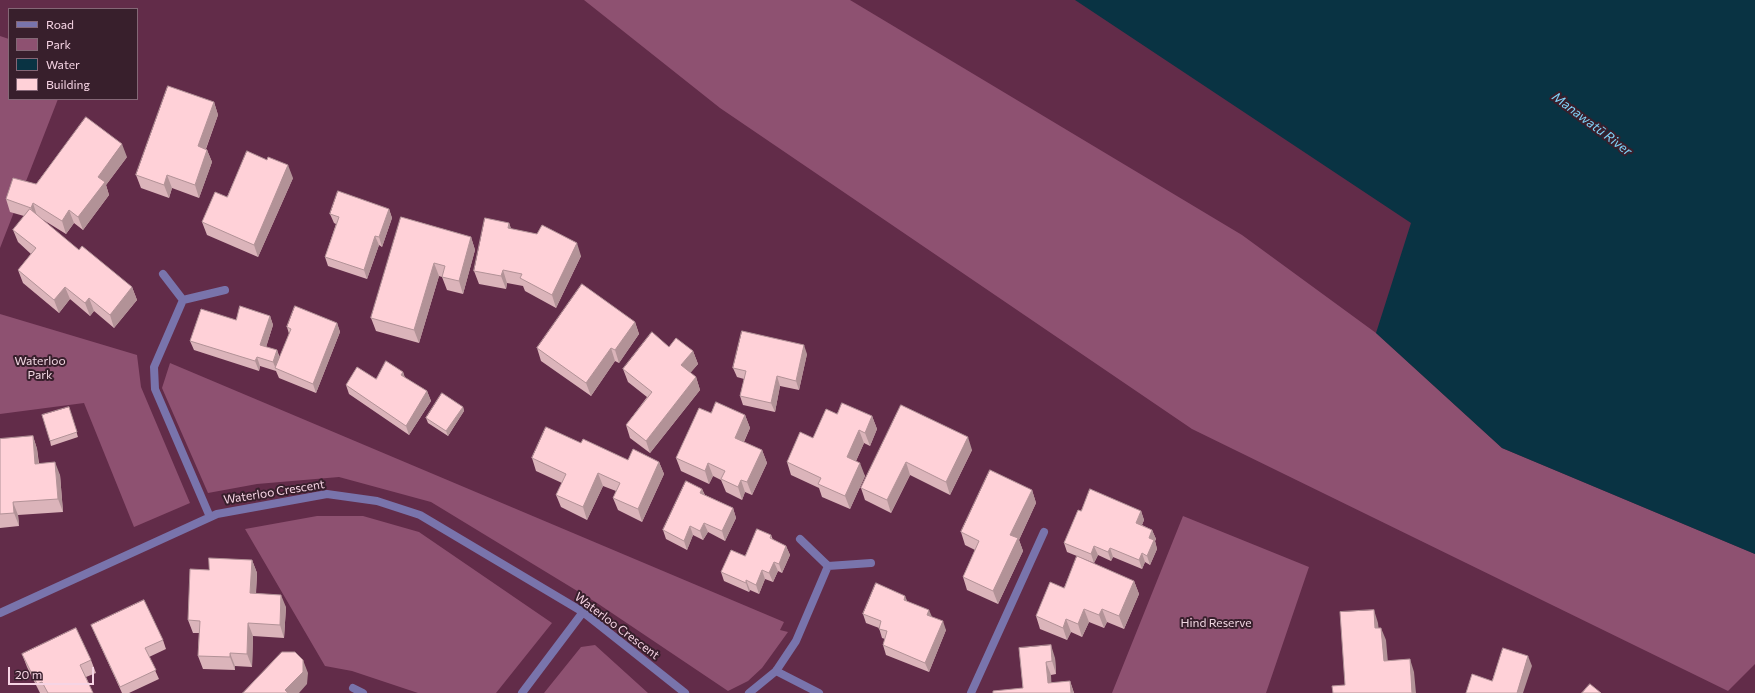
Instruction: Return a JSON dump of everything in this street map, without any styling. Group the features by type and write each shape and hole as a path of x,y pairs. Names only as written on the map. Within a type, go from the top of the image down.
{"street":[{"path":"162,274 183,300"},
{"path":"183,300 225,290"},
{"path":"183,300 154,367 155,389 210,517"},
{"name":"Waterloo Crescent","path":"0,613 217,514 327,494 378,501 420,515 583,612 685,693"},
{"path":"971,693 1044,532"},
{"path":"800,539 828,566 872,563"},
{"path":"749,693 776,671 796,641 828,566"},
{"path":"522,693 583,612"},
{"path":"776,671 819,693"},
{"path":"353,688 363,693"}],"green space":[{"path":"584,0 850,0 1242,235 1376,333 1502,448 1755,554 1755,664 1728,691 1192,429 720,108"},
{"path":"0,36 8,39 8,100 58,100 0,248"},
{"name":"Waterloo Park","path":"0,314 137,355 141,387 190,503 134,527 84,403 0,414"},
{"path":"170,363 784,622 780,630 788,632 762,668 748,681 728,691 597,603 431,502 339,477 257,484 208,493 162,388"},
{"path":"317,516 363,516 419,532 552,623 496,693 418,693 352,671 325,666 245,529"},
{"name":"Hind Reserve","path":"1183,516 1309,567 1266,693 1112,693"},
{"path":"595,645 648,693 544,693 581,647"}],"water":[{"name":"Manawatū River","path":"1075,0 1755,0 1755,554 1502,448 1376,333 1411,223"}],"building":[{"path":"168,86 214,102 198,146 207,150 195,185 167,175 164,185 136,175"},
{"path":"86,117 122,144 98,177 105,182 78,217 69,210 62,221 33,203 31,208 6,199 13,178 36,184"},
{"path":"247,151 267,160 268,157 288,165 254,245 202,222 215,192 227,197"},
{"path":"338,191 389,209 379,237 375,236 364,270 325,257 339,217 330,214"},
{"path":"30,209 79,250 82,246 132,287 110,315 89,298 85,303 65,287 54,300 18,270 36,248 13,230"},
{"path":"401,217 471,237 459,281 442,277 445,266 434,263 414,330 371,318"},
{"path":"485,218 509,223 508,228 537,234 542,225 577,243 552,295 520,278 522,274 503,270 501,276 474,271"},
{"path":"582,284 635,322 615,350 611,348 586,383 537,348"},
{"path":"240,306 270,316 260,345 277,350 273,362 257,357 255,361 190,341 201,309 236,320"},
{"path":"295,306 337,323 313,384 275,368 291,329 287,327"},
{"path":"742,331 804,345 796,381 777,376 771,403 740,396 746,371 733,368"},
{"path":"652,332 669,347 676,338 693,351 681,365 696,377 646,441 626,425 652,392 623,369"},
{"path":"386,361 403,372 401,375 427,391 406,426 346,385 357,367 376,379"},
{"path":"442,393 463,407 446,431 426,418"},
{"path":"716,402 745,415 735,438 762,450 747,482 741,480 738,487 721,479 725,471 708,463 705,471 676,458 699,408 711,413"},
{"path":"842,403 872,416 865,433 859,430 847,457 860,463 845,496 818,484 821,478 787,462 800,432 813,438 826,409 837,414"},
{"path":"901,405 968,437 946,482 906,462 887,500 861,488"},
{"path":"69,407 77,432 50,441 42,415"},
{"path":"546,427 581,443 583,439 628,460 633,449 659,462 638,509 613,498 620,483 598,473 583,507 556,495 566,474 532,458"},
{"path":"33,436 35,464 55,462 58,499 13,502 14,513 0,514 0,439"},
{"path":"990,470 1032,490 1010,535 1018,538 993,591 963,577 979,541 961,532"},
{"path":"686,481 702,489 700,493 733,508 722,531 704,523 700,531 690,526 684,541 663,530"},
{"path":"1090,489 1141,511 1136,523 1152,530 1149,538 1154,540 1147,556 1142,553 1139,560 1110,548 1108,552 1094,546 1091,554 1064,543 1078,510 1081,511"},
{"path":"757,529 771,535 770,538 786,546 779,564 774,562 769,573 762,570 756,585 746,580 746,583 721,572 731,550 745,556"},
{"path":"1077,556 1134,581 1119,616 1102,609 1099,615 1084,609 1078,624 1066,619 1063,628 1036,616 1050,582 1064,588"},
{"path":"209,558 252,560 250,593 281,595 280,625 248,623 247,654 230,653 230,657 198,656 200,621 188,620 190,569 209,570"},
{"path":"876,583 905,596 904,600 929,610 927,615 943,621 925,663 883,645 887,631 879,629 881,621 863,614"},
{"path":"144,600 163,640 145,648 156,670 120,687 91,625"},
{"path":"1374,610 1375,628 1381,628 1384,661 1410,659 1412,693 1333,693 1332,686 1345,685 1340,612"},
{"path":"76,628 91,660 80,665 93,693 48,693 42,682 37,684 22,654"},
{"path":"1051,645 1052,661 1046,662 1048,683 1070,681 1071,693 993,693 993,691 1023,688 1019,648"},
{"path":"1503,648 1528,656 1517,693 1466,693 1472,674 1492,681"},
{"path":"282,652 295,652 303,660 303,672 285,690 288,693 243,693"},
{"path":"1590,684 1601,693 1582,693"}]}
